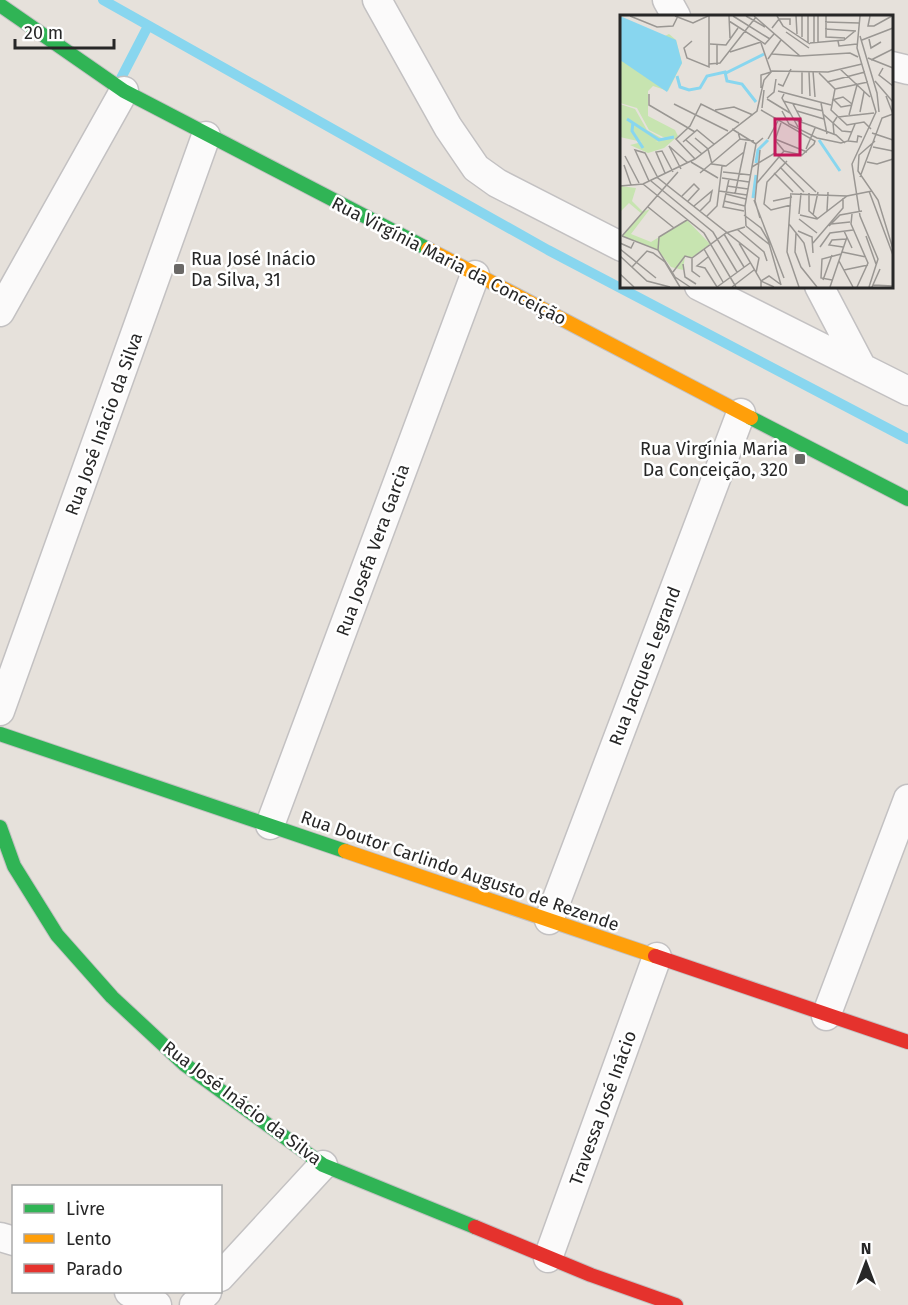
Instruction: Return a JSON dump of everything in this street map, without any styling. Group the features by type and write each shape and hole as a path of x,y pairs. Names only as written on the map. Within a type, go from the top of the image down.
{"street":[{"path":"377,0 470,162 496,183 620,246"},
{"path":"667,0 676,15"},
{"name":"Rua Virgínia Maria da Conceição","path":"0,5 124,91 206,136 908,499"},
{"path":"893,66 908,69"},
{"path":"0,312 124,91"},
{"name":"Rua José Inácio da Silva","path":"0,711 206,136"},
{"name":"Rua Josefa Vera Garcia","path":"270,825 475,274"},
{"path":"703,288 908,392"},
{"path":"820,288 862,368"},
{"name":"Rua Jacques Legrand","path":"549,920 741,413"},
{"name":"Rua Doutor Carlindo Augusto de Rezende","path":"0,734 908,1042"},
{"path":"826,1016 908,799"},
{"name":"Rua José Inácio da Silva","path":"0,827 14,866 57,935 112,997 184,1064 323,1165 548,1258 676,1305"},
{"name":"Travessa José Inácio","path":"548,1258 657,957"},
{"path":"222,1275 323,1165"},
{"path":"131,1293 157,1305"},
{"path":"194,1305 206,1293"}],"waterway":[{"path":"103,0 548,250 620,288"},
{"path":"119,82 148,26"},
{"path":"620,288 908,439"}],"traffic: fast":[{"path":"0,5 124,91 428,249"},
{"path":"751,418 908,499"},
{"path":"0,734 345,851"},
{"path":"0,827 14,866 57,935 112,997 184,1064 323,1165 475,1227"}],"traffic: slow":[{"path":"428,249 751,418"},
{"path":"345,851 655,956"}],"traffic: jam":[{"path":"655,956 908,1042"},
{"path":"475,1227 591,1275 676,1305"}],"place":[{"name":"Rua José Inácio Da Silva, 31","path":"179,269"},
{"name":"Rua Virgínia Maria Da Conceição, 320","path":"800,459"}]}
